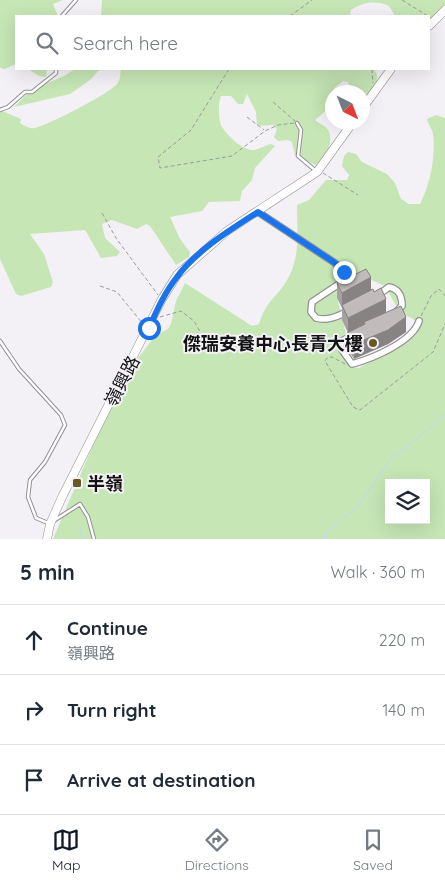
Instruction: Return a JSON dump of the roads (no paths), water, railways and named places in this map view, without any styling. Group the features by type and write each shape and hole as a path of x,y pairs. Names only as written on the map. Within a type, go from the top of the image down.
{"main road":[{"path":"430,25 445,10"},
{"path":"370,98 389,70"},
{"name":"嶺興路","path":"47,539 50,524 162,299 177,276 227,232 317,172 347,130"}],"street":[{"path":"258,212 335,263 344,272 345,280 312,302 311,312 316,318 323,320 334,318 355,307"},
{"path":"370,299 389,288 395,289 402,298 402,306 392,316"},
{"path":"362,332 342,341 340,347 352,364 365,360 409,337 419,321"}],"lane":[{"path":"63,15 76,0"},
{"path":"0,110 8,107 25,92 32,92 56,73 56,70"},
{"path":"297,123 301,130 298,156 317,172"},
{"path":"0,340 19,369 61,415 65,424 45,462 30,480 28,497 36,518 50,524 80,504 88,517 94,539"}],"waterway":[{"path":"324,539 325,534 357,507 390,460 436,423 445,413"},
{"path":"81,528 81,539"}],"place":[{"name":"傑瑞安養中心長青大樓","path":"373,343"},
{"name":"半嶺","path":"77,483"}]}
